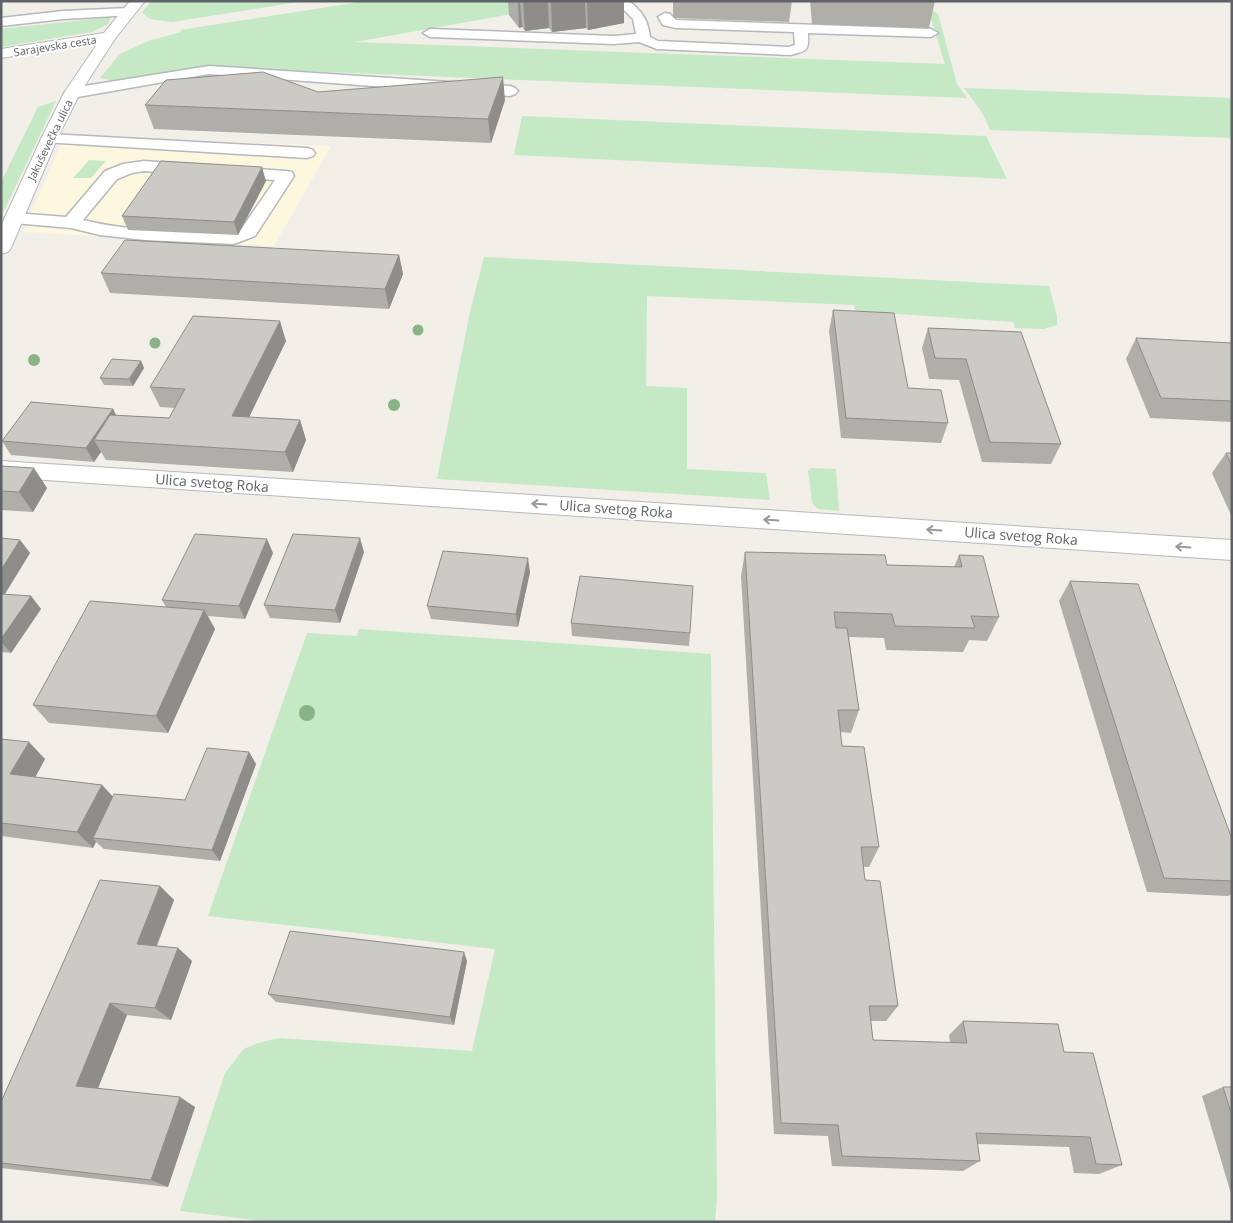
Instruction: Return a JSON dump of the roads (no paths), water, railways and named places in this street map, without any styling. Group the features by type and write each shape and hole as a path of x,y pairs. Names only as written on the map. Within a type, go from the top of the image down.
{"street":[{"name":"Jakuševečka ulica","path":"1,248 72,93 109,38 133,7"},
{"name":"Sarajevska cesta","path":"1,54 109,38"},
{"name":"Ulica svetog Roka","path":"1,469 1232,550"}],"lane":[{"path":"621,1 640,21 642,38"},
{"path":"1,22 133,7"},
{"path":"665,17 668,22 676,24 931,33"},
{"path":"430,33 614,40 642,38 650,44 665,46 790,51 802,46 801,28"},
{"path":"72,93 209,70 510,91"},
{"path":"49,140 307,153"},
{"path":"14,218 71,223 100,230 145,235 234,239 249,232 286,176 144,166 129,168 112,175 71,223"}]}
